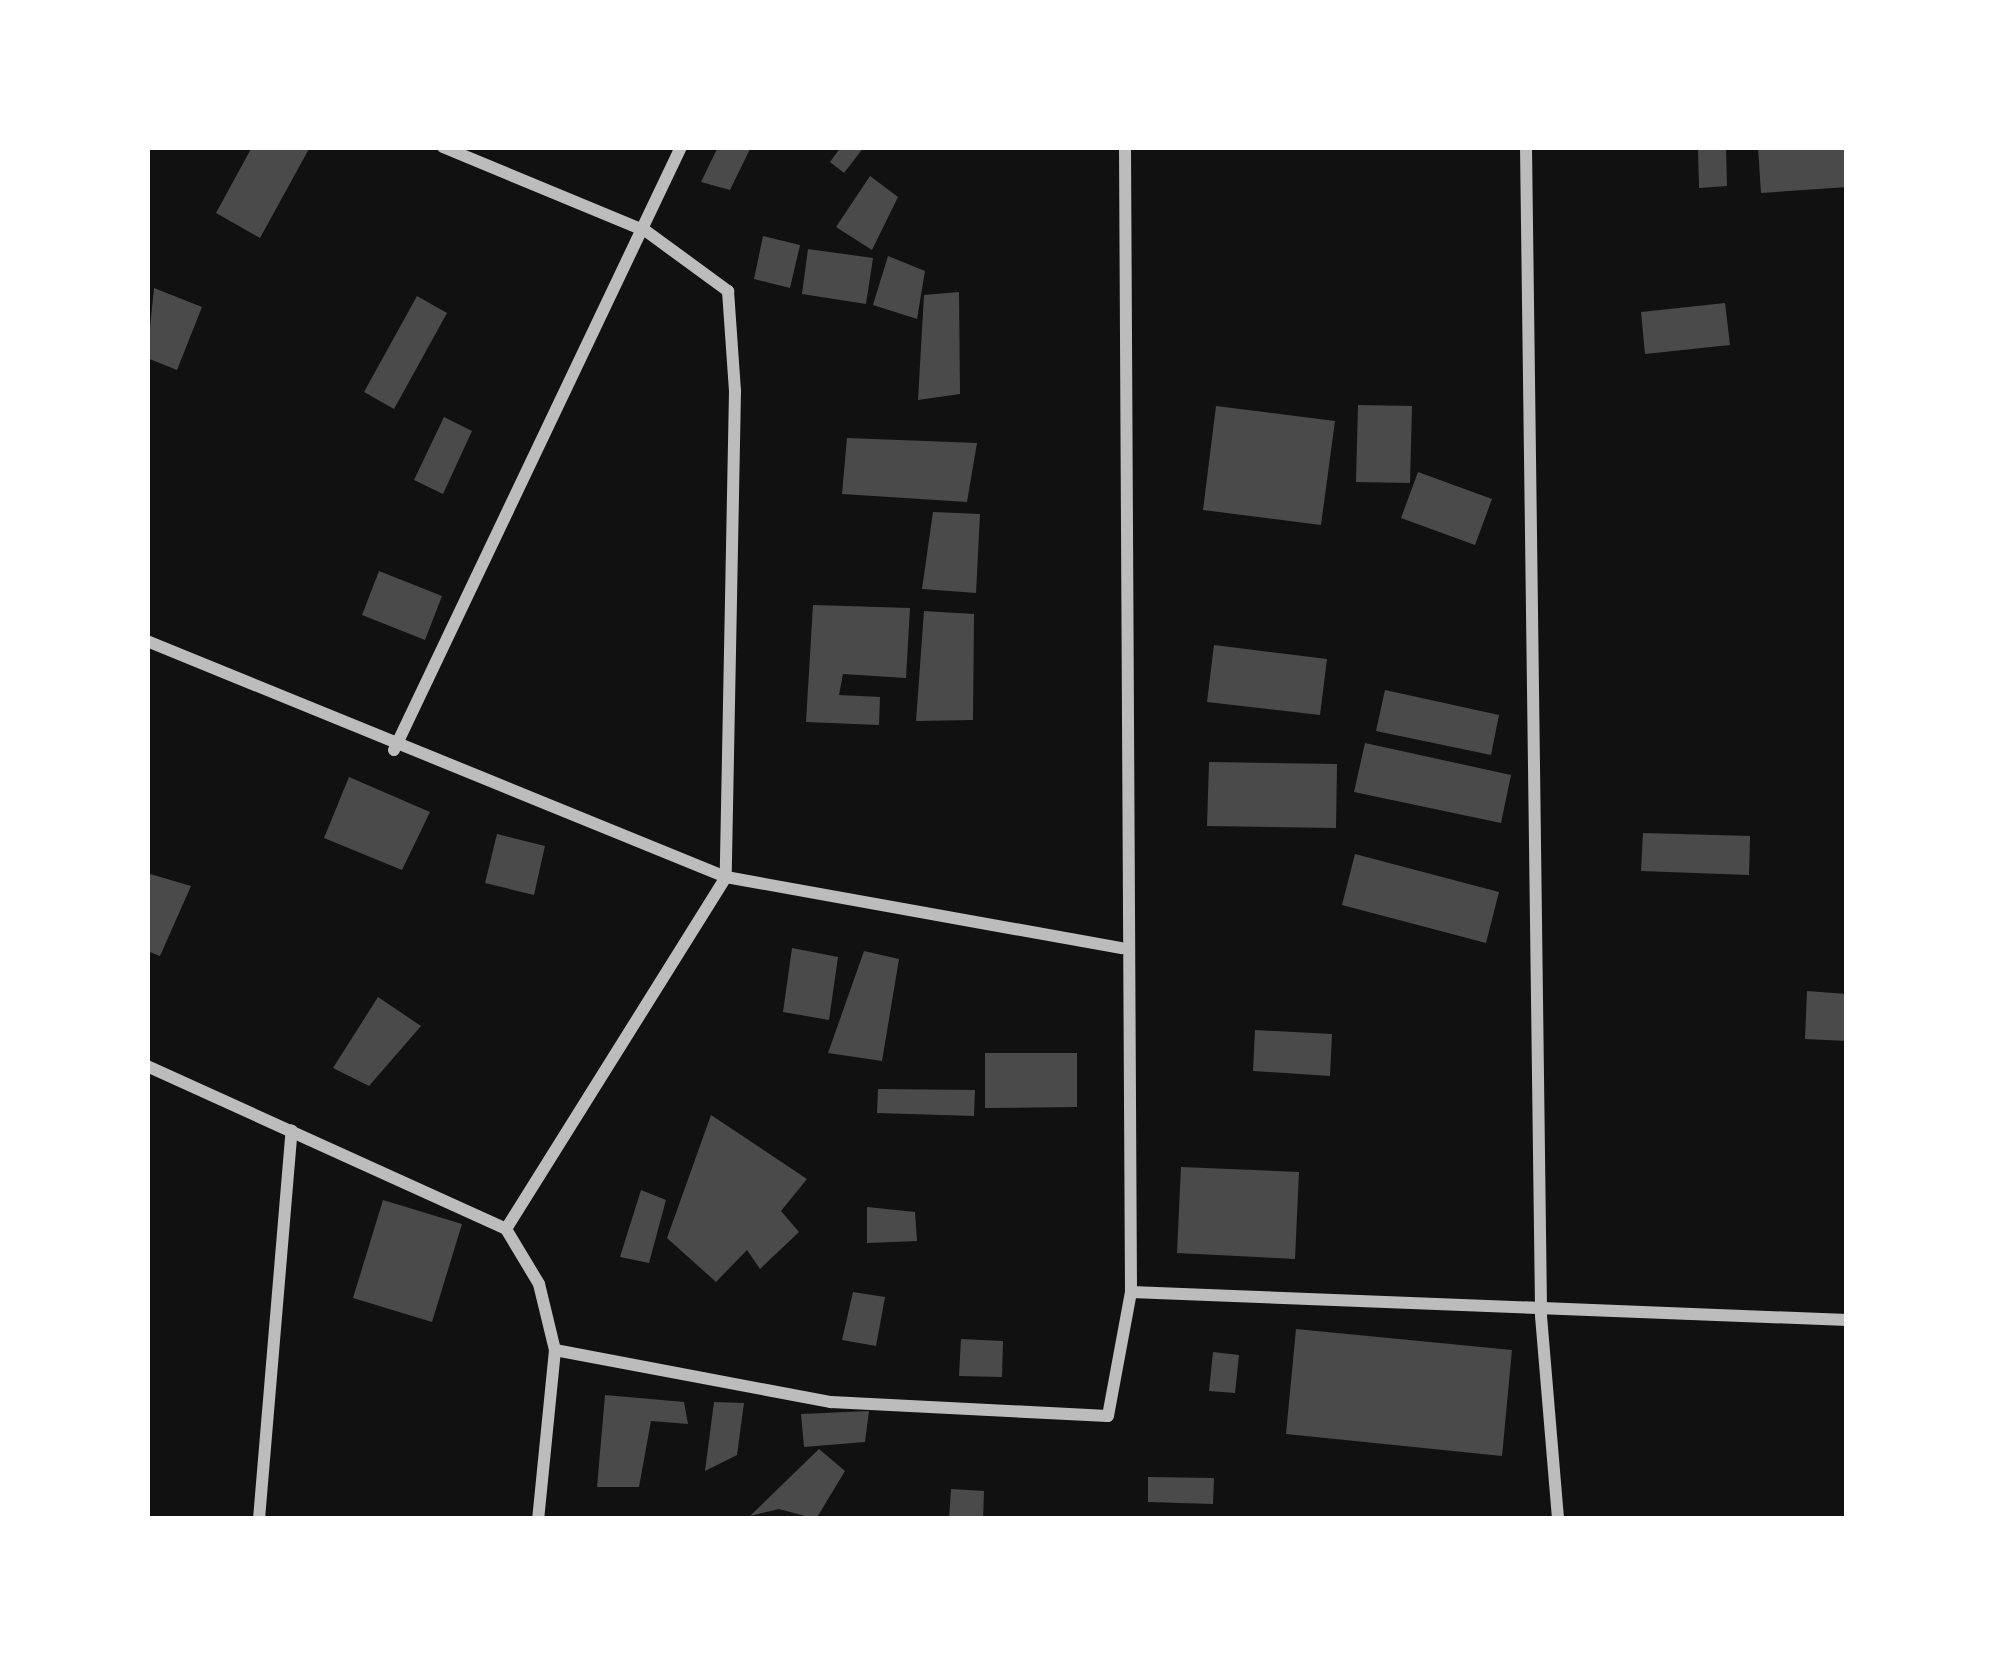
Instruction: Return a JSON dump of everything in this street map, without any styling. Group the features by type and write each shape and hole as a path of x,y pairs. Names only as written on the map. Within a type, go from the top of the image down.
{"street":[{"path":"443,147 646,231 728,291 726,878 506,1228"},
{"path":"394,750 646,231 681,147"},
{"path":"555,1350 831,1402 1108,1416 1131,1292 1121,948 1126,147"},
{"path":"1526,147 1541,1316 1558,1519"},
{"path":"147,641 394,750 726,878 1121,948"},
{"path":"147,1066 506,1228 539,1284 555,1350 538,1519"},
{"path":"259,1519 292,1130"},
{"path":"1131,1292 1541,1316 1847,1320"}],"building":[{"path":"252,147 310,147 260,238 216,213"},
{"path":"718,147 751,147 730,190 701,182"},
{"path":"841,147 864,147 844,173 830,162"},
{"path":"1698,147 1726,147 1727,186 1699,188"},
{"path":"1758,147 1847,147 1847,187 1761,193"},
{"path":"870,176 898,197 872,250 836,227"},
{"path":"763,236 800,245 790,288 754,279"},
{"path":"808,249 873,258 866,304 802,294"},
{"path":"888,256 925,271 917,319 873,305"},
{"path":"154,288 202,307 177,370 147,358"},
{"path":"959,292 960,394 918,400 924,295"},
{"path":"417,296 447,313 394,409 364,392"},
{"path":"1725,303 1730,345 1645,354 1641,312"},
{"path":"1358,405 1412,406 1410,483 1356,482"},
{"path":"1216,406 1335,421 1321,525 1203,510"},
{"path":"444,417 472,431 443,494 414,480"},
{"path":"847,438 977,443 967,502 842,494"},
{"path":"1418,472 1492,499 1475,545 1401,518"},
{"path":"933,512 980,514 976,593 922,589"},
{"path":"379,571 442,596 425,640 362,615"},
{"path":"813,605 910,608 906,678 843,674 839,695 880,697 879,725 806,722"},
{"path":"924,611 974,614 973,720 916,721"},
{"path":"1214,645 1327,659 1320,715 1207,702"},
{"path":"1385,690 1499,715 1491,755 1376,731"},
{"path":"1365,743 1511,775 1501,823 1354,792"},
{"path":"1209,762 1337,764 1336,828 1207,826"},
{"path":"349,777 430,812 402,870 324,838"},
{"path":"1643,833 1750,836 1749,875 1641,871"},
{"path":"497,834 545,846 534,895 485,883"},
{"path":"1355,854 1499,892 1486,943 1342,905"},
{"path":"147,873 191,886 160,956 147,951"},
{"path":"792,948 838,957 829,1020 783,1012"},
{"path":"864,951 899,959 882,1061 828,1053"},
{"path":"1807,991 1847,994 1847,1041 1805,1039"},
{"path":"378,997 421,1026 369,1086 333,1068"},
{"path":"1255,1030 1332,1034 1330,1076 1253,1071"},
{"path":"985,1053 1077,1053 1077,1107 985,1108"},
{"path":"878,1089 975,1090 974,1116 877,1113"},
{"path":"711,1115 807,1179 781,1211 799,1232 760,1269 747,1250 716,1282 667,1238"},
{"path":"1181,1167 1299,1172 1295,1259 1177,1253"},
{"path":"641,1190 666,1200 649,1263 620,1257"},
{"path":"383,1200 462,1224 432,1322 353,1298"},
{"path":"867,1207 915,1212 917,1241 867,1243"},
{"path":"853,1292 885,1297 876,1346 842,1340"},
{"path":"1296,1329 1512,1350 1502,1456 1286,1434"},
{"path":"961,1339 1003,1341 1002,1377 959,1376"},
{"path":"1213,1352 1239,1355 1235,1393 1209,1391"},
{"path":"605,1395 684,1402 688,1424 651,1421 639,1487 597,1487"},
{"path":"714,1402 744,1403 737,1455 705,1471"},
{"path":"869,1411 865,1442 804,1447 801,1414"},
{"path":"819,1449 845,1471 816,1519 779,1509 750,1516"},
{"path":"1148,1477 1214,1478 1213,1504 1148,1502"},
{"path":"951,1489 984,1491 983,1519 949,1519"}]}
